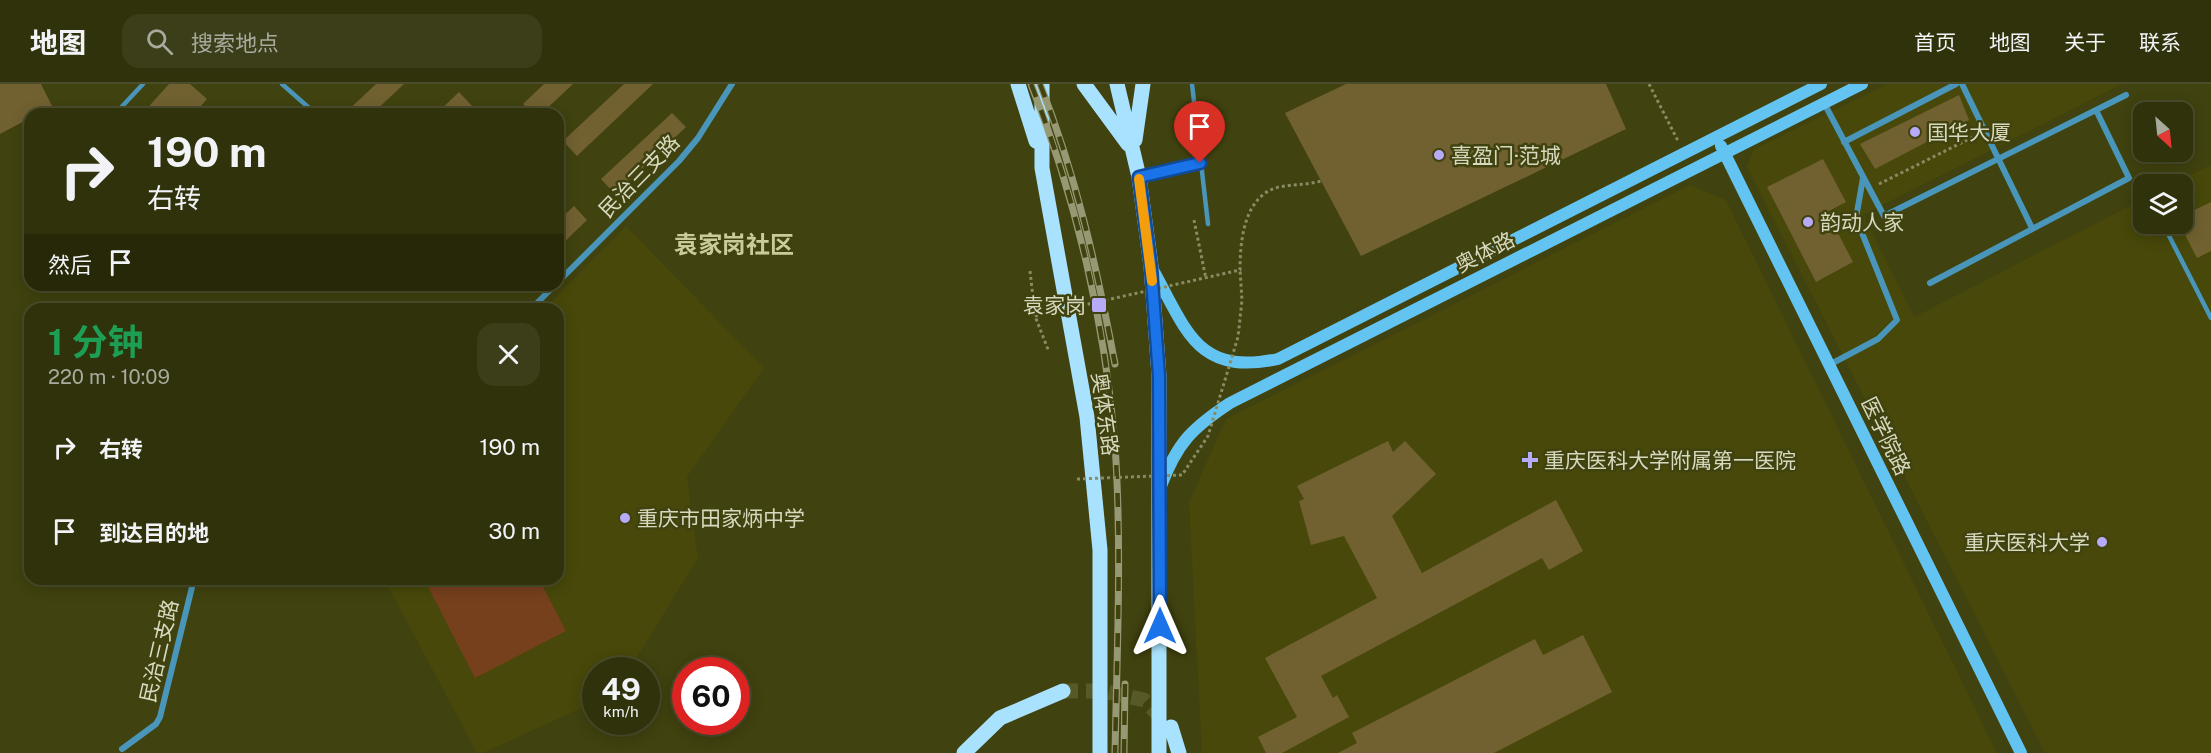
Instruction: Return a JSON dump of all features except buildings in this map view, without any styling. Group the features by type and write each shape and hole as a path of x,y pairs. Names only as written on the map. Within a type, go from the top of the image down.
{"main road":[{"path":"1018,84 1034,129 1042,168"},
{"name":"奥体东路","path":"1042,84 1042,168 1087,417 1100,550 1100,753"},
{"path":"1084,84 1134,152"},
{"path":"1117,84 1139,177 1151,267 1159,376 1159,753"},
{"path":"1134,152 1143,84"},
{"name":"奥体路","path":"1151,267 1187,332 1199,347 1217,358 1234,363 1256,364 1278,359 1821,84"},
{"name":"奥体路","path":"1159,490 1171,459 1182,440 1199,423 1230,403 1862,84"},
{"name":"医学院路","path":"1716,137 2020,753"},
{"path":"964,753 1000,718 1063,691"},
{"path":"1152,753 1158,704"},
{"path":"1171,727 1179,753"}],"street":[{"name":"民治三支路","path":"564,276 679,161 698,138 732,84"},
{"path":"1844,141 1956,84"},
{"path":"1962,84 2032,228"},
{"path":"1824,103 1884,216 2126,95"},
{"path":"1929,283 2129,178 2096,110"},
{"path":"1829,365 1878,339 1897,320 1856,218 1863,177"},
{"path":"537,303 549,291"},
{"name":"民治三支路","path":"122,749 160,717 193,585"}],"lane":[{"path":"121,108 143,84"},
{"path":"282,84 309,108"},
{"path":"1192,84 1208,225"},
{"path":"1139,177 1200,163"},
{"path":"2168,234 2211,318"}],"path":[{"path":"1649,84 1684,153"},
{"path":"1870,189 1985,131"},
{"path":"1077,479 1182,475 1208,436 1238,337 1242,300 1240,249 1246,221 1256,201 1278,187 1300,187 1321,181"},
{"path":"1194,220 1206,279"},
{"path":"1035,316 1240,270"},
{"path":"1030,271 1035,316 1049,352"}],"shaded area":[{"name":"重庆医科大学","path":"1887,84 2122,84 1863,215 1914,317 2133,204 2133,234 2193,234 2193,174 2211,165 2211,753 2045,753 1747,167 1754,149"},
{"name":"重庆医科大学附属第一医院","path":"1690,185 1726,200 1997,753 1202,753 1189,502 1226,419"},
{"name":"重庆市田家炳中学","path":"626,226 764,368 687,477 698,558 637,657 582,657 582,708 483,753 477,753 387,585 564,585 564,303 550,303"},
{"path":"427,585 542,585 566,631 475,678"}],"tunnel":[{"path":"1063,691 1103,691 1144,700 1165,721"}],"railway":[{"path":"1031,84 1062,171 1075,216 1096,307 1110,399 1115,445 1118,522 1115,753"},
{"path":"1040,84 1075,187 1101,293 1115,364"},
{"path":"1124,753 1125,684"}],"slow traffic":[{"path":"1139,179 1152,281"}],"place":[{"name":"国华大厦","path":"1915,132"},
{"name":"喜盈门·范城","path":"1439,155"},
{"name":"韵动人家","path":"1808,222"},
{"name":"袁家岗","path":"1099,305"},
{"name":"重庆医科大学附属第一医院","path":"1530,460"},
{"name":"重庆市田家炳中学","path":"625,518"},
{"name":"重庆医科大学","path":"2102,542"}],"district":[{"name":"袁家岗社区","path":"734,244"}],"route":[{"path":"1160,626 1159,376 1151,267 1139,177 1200,163"}]}
